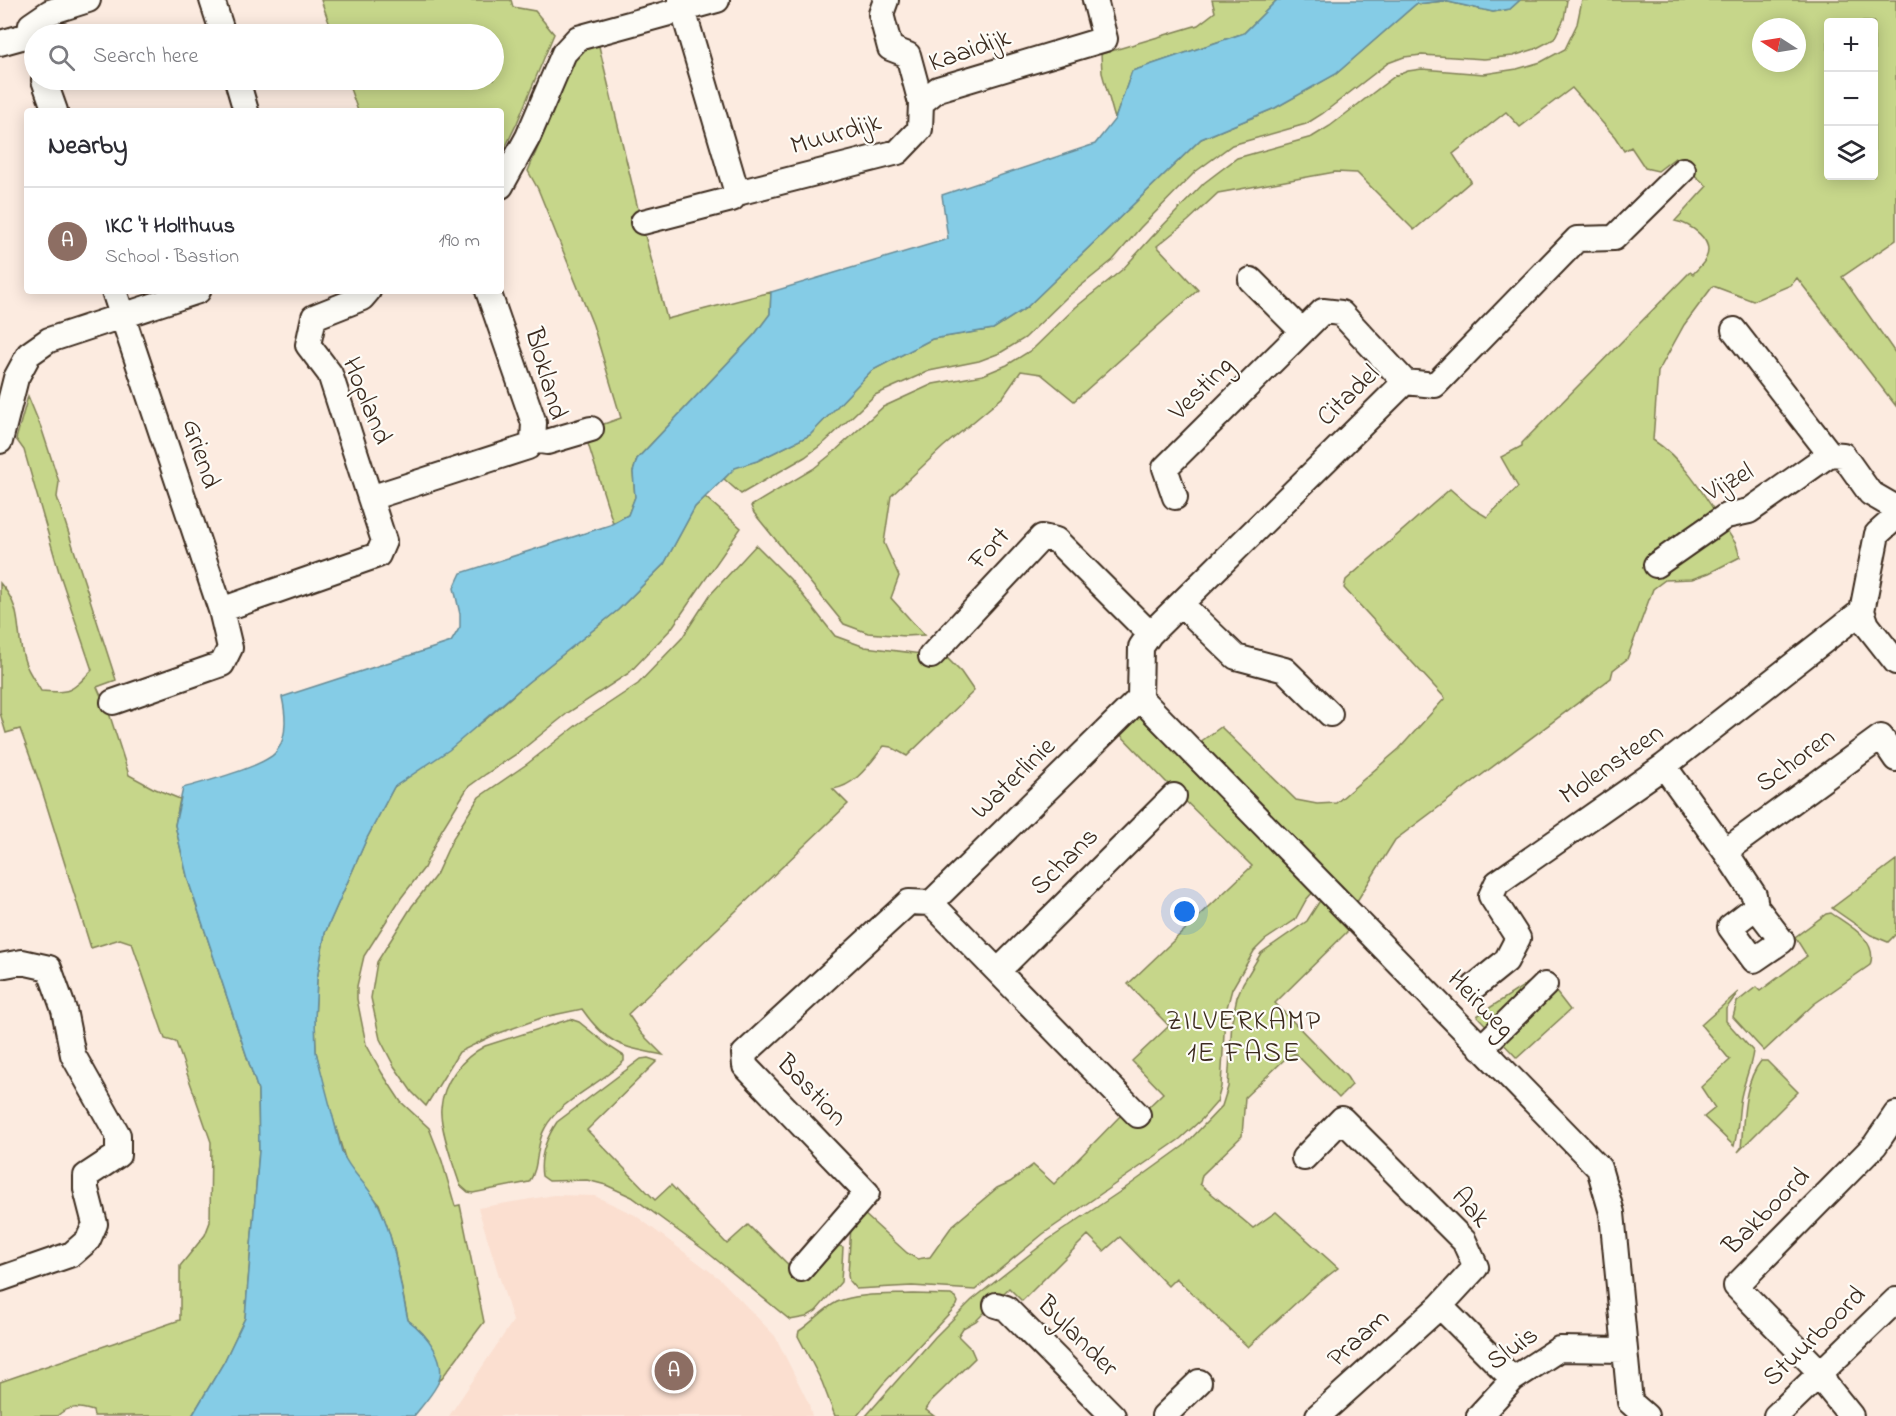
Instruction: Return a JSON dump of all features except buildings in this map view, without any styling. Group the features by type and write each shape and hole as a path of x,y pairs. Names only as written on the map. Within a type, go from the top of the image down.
{"street":[{"path":"32,24 50,12 88,0"},
{"path":"212,0 220,24"},
{"path":"504,181 528,137 564,53 579,38 682,5 717,0"},
{"path":"886,0 881,14 890,48 908,55 921,103"},
{"name":"Kaaidijk","path":"921,103 938,89 1105,39 1095,0"},
{"path":"682,5 737,193"},
{"path":"0,43 24,43"},
{"path":"48,90 54,108"},
{"path":"240,90 245,108"},
{"name":"Muurdijk","path":"643,222 732,199 737,193 898,152 920,129 921,103"},
{"name":"Citadel","path":"1150,634 1404,382 1435,385 1577,239 1614,238 1683,170"},
{"path":"1251,280 1302,331"},
{"name":"Griend","path":"113,702 222,664 230,648 221,610 115,294"},
{"path":"0,441 16,378 29,354 49,340 189,294"},
{"name":"Hopland","path":"365,294 362,298 314,317 308,345 330,374 370,498"},
{"name":"Blokland","path":"370,498 528,447 533,440 534,423 489,294"},
{"name":"Vesting","path":"1175,497 1165,468 1323,311 1341,314 1404,382"},
{"path":"1734,330 1830,454 1843,455 1870,493 1896,508"},
{"name":"Blokland","path":"533,440 547,442 591,429"},
{"name":"Vijzel","path":"1656,565 1726,516 1749,511 1830,454"},
{"path":"221,610 378,555 384,541 370,498"},
{"path":"1896,517 1877,534 1862,611 1868,625 1896,662"},
{"name":"Fort","path":"931,656 1042,537 1056,540 1150,634"},
{"path":"1181,604 1236,657 1285,670 1330,714"},
{"name":"Molensteen","path":"1474,986 1506,962 1518,938 1491,896 1497,883 1664,766 1862,611"},
{"path":"1140,698 1141,647 1150,634"},
{"name":"Waterlinie","path":"931,903 1140,698"},
{"name":"Heirweg","path":"1140,698 1599,1168 1612,1213 1630,1401 1646,1416"},
{"name":"Schoren","path":"1725,851 1881,737 1896,759"},
{"path":"1664,766 1725,851 1754,896 1756,907"},
{"name":"Schans","path":"998,971 1174,796"},
{"name":"Bastion","path":"801,1269 867,1193 745,1066 744,1054 909,902 931,903"},
{"path":"931,903 1138,1115"},
{"path":"0,966 22,963 49,968 64,1010 73,1055 118,1135 118,1155 86,1176 86,1190 95,1224 88,1240 72,1254 0,1279"},
{"path":"1481,1048 1545,985"},
{"name":"Bakboord","path":"1821,1373 1736,1286 1875,1145 1896,1114"},
{"name":"Aak","path":"1304,1158 1342,1119 1464,1241 1476,1267 1440,1306"},
{"name":"Stuurboord","path":"1776,1416 1896,1300"},
{"name":"Bylander","path":"996,1305 1006,1308 1113,1416"},
{"path":"1440,1306 1513,1379"},
{"name":"Praam","path":"1318,1416 1440,1306"},
{"name":"Sluis","path":"1482,1415 1513,1379 1559,1349 1625,1350"},
{"path":"1821,1373 1826,1385 1851,1416"},
{"path":"1164,1416 1198,1382"}],"shaded area":[{"path":"554,1195 595,1196 635,1215 720,1279 775,1336 809,1404 812,1416 449,1416 513,1321 478,1208"}],"green space":[{"path":"321,0 511,0 513,7 535,11 554,34 504,150 504,108 357,108 351,90 504,90 504,24 329,24"},
{"path":"1212,0 1277,0 1244,33 1132,71 1115,119 1102,73 1101,54 1198,25 1215,12"},
{"path":"1520,0 1567,0 1564,19 1554,39 1535,49 1513,56 1484,59 1422,55 1404,57 1388,63 1306,124 1232,145 1195,172 1140,228 1113,260 1067,297 1025,338 1000,353 979,361 929,371 875,395 825,442 805,457 741,494 724,479 735,467 757,461 810,435 871,371 932,339 993,329 1026,308 1201,139 1275,108 1336,74 1416,4 1444,1 1493,12 1510,9"},
{"path":"1582,0 1896,0 1896,240 1842,277 1896,354 1896,406 1797,278 1791,285 1753,301 1713,286 1684,325 1658,372 1653,440 1678,461 1699,487 1736,544 1740,557 1709,573 1692,579 1665,580 1653,589 1627,659 1613,670 1611,678 1395,840 1357,901 1200,742 1221,727 1296,800 1317,804 1336,803 1399,749 1445,698 1344,588 1346,580 1450,489 1472,508 1487,517 1518,487 1501,457 1522,446 1522,443 1690,272 1693,274 1705,260 1708,251 1704,239 1694,229 1675,221 1707,186 1675,158 1658,171 1645,168 1631,147 1624,151 1615,137 1572,88 1520,127 1506,112 1453,154 1471,181 1414,230 1357,173 1335,172 1218,193 1157,246 1198,290 1074,401 1041,374 1021,371 1003,397 943,447 891,496 884,543 899,576 891,598 924,635 868,633 844,624 754,513 751,506 813,469 883,407 933,384 983,375 1007,365 1033,349 1076,307 1123,269 1204,183 1237,158 1312,137 1395,76 1408,71 1422,69 1484,74 1517,69 1541,62 1565,49 1577,24"},
{"path":"598,42 667,319 771,292 770,314 755,334 637,459 633,472 635,497 628,515 613,523 584,431 621,418 593,325 538,189 528,171 580,46"},
{"path":"28,396 59,482 57,497 116,680 97,687 110,716 129,775 180,799 175,825 188,880 258,1090 259,1151 245,1318 224,1362 192,1416 94,1416 93,1411 74,1408 57,1416 0,1416 0,1382 180,1320 180,1266 205,1235 210,1222 211,1142 176,1042 165,1039 132,943 120,939 91,948 40,784 20,729 6,733 0,713 0,583 13,603 25,662 41,691 70,690 92,670 59,572 24,450 16,439"},
{"path":"705,497 741,528 671,629 629,673 569,712 518,753 468,787 441,831 424,868 401,898 364,956 357,986 357,999 366,1044 401,1102 429,1128 442,1161 455,1206 460,1205 484,1322 438,1383 440,1374 437,1356 428,1340 408,1320 394,1249 379,1204 347,1165 326,1095 316,1052 315,1019 317,979 325,933 367,838 394,787 485,720 618,610 664,564 695,507"},
{"path":"756,545 790,579 835,636 865,647 946,657 961,672 974,691 907,756 891,747 884,746 856,779 833,789 848,804 628,1014 641,1033 663,1055 616,1043 599,1030 582,1009 544,1017 494,1035 459,1052 426,1106 412,1092 394,1066 380,1039 371,998 377,962 412,906 436,875 453,838 479,797 527,764 578,724 638,684 682,638 710,595"},
{"path":"1134,711 1313,892 1295,920 1265,940 1254,951 1232,989 1225,1015 1221,1087 1217,1102 1180,1139 1043,1234 975,1290 912,1286 856,1289 849,1281 848,1275 851,1225 863,1213 907,1253 917,1259 930,1257 952,1226 997,1188 1010,1182 1033,1165 1054,1184 1123,1113 1133,1122 1163,1093 1132,1061 1169,1026 1128,984 1252,866 1115,729"},
{"path":"1896,860 1896,934 1888,942 1871,935 1832,908"},
{"path":"1321,899 1352,927 1275,1003 1347,1077 1352,1085 1339,1098 1295,1053 1285,1059 1245,1097 1242,1136 1202,1175 1200,1184 1253,1228 1276,1212 1338,1268 1310,1290 1248,1347 1176,1278 1168,1286 1120,1237 1104,1251 1088,1235 1022,1301 1009,1288 976,1321 963,1328 958,1336 971,1349 975,1358 931,1401 926,1410 934,1416 866,1416 935,1337 972,1300 1048,1240 1185,1145 1222,1106 1228,1087 1232,1020 1243,983 1261,953 1307,921"},
{"path":"1831,913 1853,928 1866,941 1872,956 1870,965 1814,1004 1764,1051 1733,1017 1737,1002 1756,987 1760,991 1807,956 1795,937 1826,914"},
{"path":"1542,974 1570,1010 1517,1058 1477,1016"},
{"path":"1738,992 1726,1009 1726,1021 1753,1051 1741,1096 1734,1146 1704,1117 1715,1108 1701,1087 1730,1060 1701,1025"},
{"path":"570,1019 579,1022 624,1056 624,1061 560,1109 552,1118 542,1134 535,1169 529,1182 468,1192 460,1185 442,1125 441,1108 445,1089 450,1080 461,1064 485,1046"},
{"path":"648,1058 657,1061 587,1130 655,1200 671,1185 727,1244 748,1225 804,1280 839,1246 843,1247 841,1282 816,1311 806,1317 790,1320 707,1252 632,1197 606,1185 587,1180 549,1181 542,1176 545,1148 557,1122 641,1059"},
{"path":"1761,1061 1767,1061 1798,1092 1738,1152 1741,1148 1748,1091 1755,1070"},
{"path":"874,1295 951,1295 958,1302 882,1385 857,1416 835,1416 822,1382 798,1336 799,1331 832,1305 845,1299"}],"water":[{"path":"1277,0 1520,0 1510,9 1493,12 1444,1 1416,4 1336,74 1275,108 1201,139 1026,308 993,329 932,339 871,371 810,435 757,461 735,468 695,507 664,564 618,610 527,683 449,750 394,787 367,838 325,933 317,979 316,1052 342,1152 350,1167 371,1192 379,1206 393,1248 408,1320 422,1332 434,1348 438,1357 440,1376 435,1389 414,1416 192,1416 224,1362 245,1318 259,1151 258,1090 188,880 175,825 183,788 247,768 269,758 276,752 284,733 285,718 282,697 451,642 460,627 460,614 454,588 461,573 610,525 628,515 635,497 633,472 637,459 755,334 770,314 771,292 948,239 942,195 1095,144 1115,119 1132,71 1244,33"}],"place":[{"name":"IKC 't Holthuus","path":"674,1371"}],"district":[{"name":"ZILVERKAMP 1E FASE","path":"1244,1038"}]}
